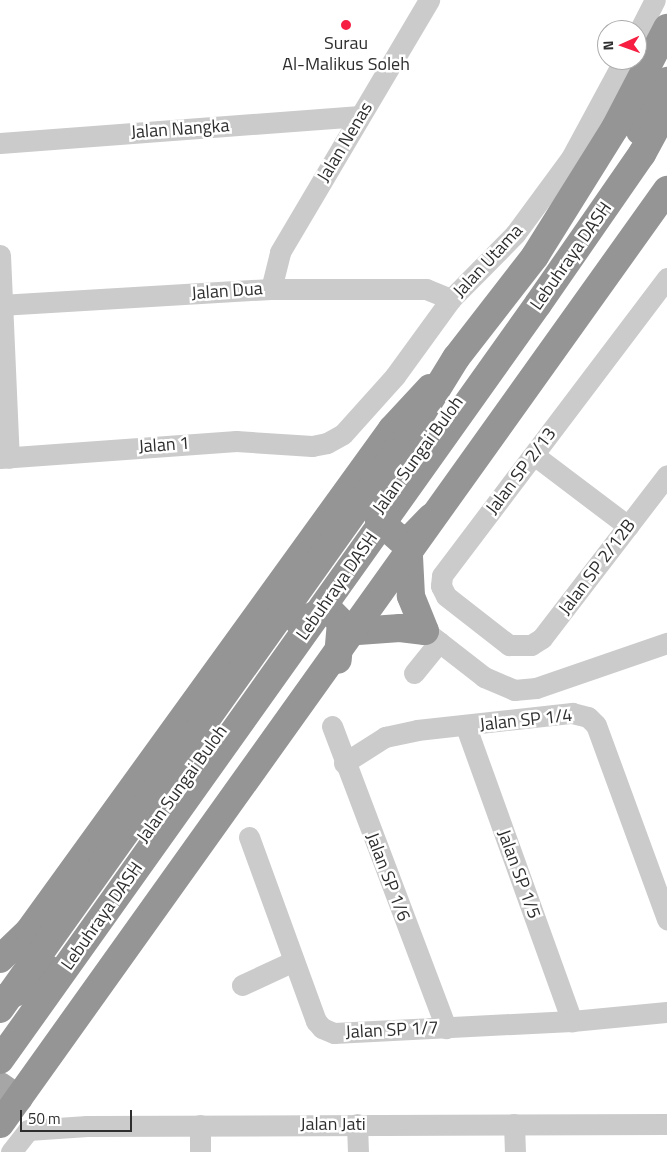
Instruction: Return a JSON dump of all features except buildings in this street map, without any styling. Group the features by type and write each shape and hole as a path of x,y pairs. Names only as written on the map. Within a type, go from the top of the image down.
{"highway":[{"path":"0,959 29,931 114,818 392,430 456,358 534,256 615,128 667,28"},
{"name":"Jalan Sungai Buloh","path":"0,1040 297,622 612,184 667,82"},
{"name":"Lebuhraya DASH","path":"0,1060 538,304 642,154 667,108"},
{"path":"8,1113 667,191"},
{"path":"8,1113 288,739 409,556 667,191"},
{"path":"589,299 667,211"},
{"path":"0,1009 408,436 456,358"},
{"path":"379,508 378,521 388,532 400,539 411,538 452,497"},
{"path":"409,556 411,596 432,637"},
{"path":"297,622 324,611 341,622 338,663"},
{"path":"358,631 400,628 432,637"},
{"path":"0,1000 30,986 49,969"}],"street":[{"name":"Jalan Nenas","path":"271,288 280,252 429,0"},
{"path":"645,20 655,0"},
{"name":"Jalan Utama","path":"327,443 344,434 395,376 451,299 515,234 571,158 619,70"},
{"name":"Jalan Nangka","path":"0,143 360,116"},
{"path":"0,255 4,458"},
{"name":"Jalan SP 2/13","path":"519,647 509,645 446,596 441,586 442,576 667,278"},
{"name":"Jalan Dua","path":"1,305 271,288 426,289 451,299"},
{"name":"Jalan 1","path":"4,458 236,441 312,446 327,443"},
{"path":"534,455 628,526"},
{"name":"Jalan SP 2/12B","path":"519,647 542,638 667,475"},
{"path":"414,672 432,637 484,677 501,686 523,690 564,680 667,643"},
{"name":"Jalan SP 1/4","path":"344,763 385,737 417,730 466,727 572,713 588,717 596,724 667,919"},
{"name":"Jalan SP 1/6","path":"332,726 344,763 446,1028"},
{"name":"Jalan SP 1/5","path":"466,727 572,1021"},
{"name":"Jalan SP 1/7","path":"249,837 316,1021 322,1028 334,1033 446,1028 572,1021 667,1012"},
{"path":"242,985 294,961"},
{"path":"8,1113 11,1152"},
{"name":"Jalan Jati","path":"8,1113 200,1125 667,1124"},
{"path":"358,1124 358,1152"},
{"path":"514,1124 516,1152"},
{"path":"200,1125 200,1152"}],"place":[{"name":"Surau Al-Malikus Soleh","path":"346,25"}]}
